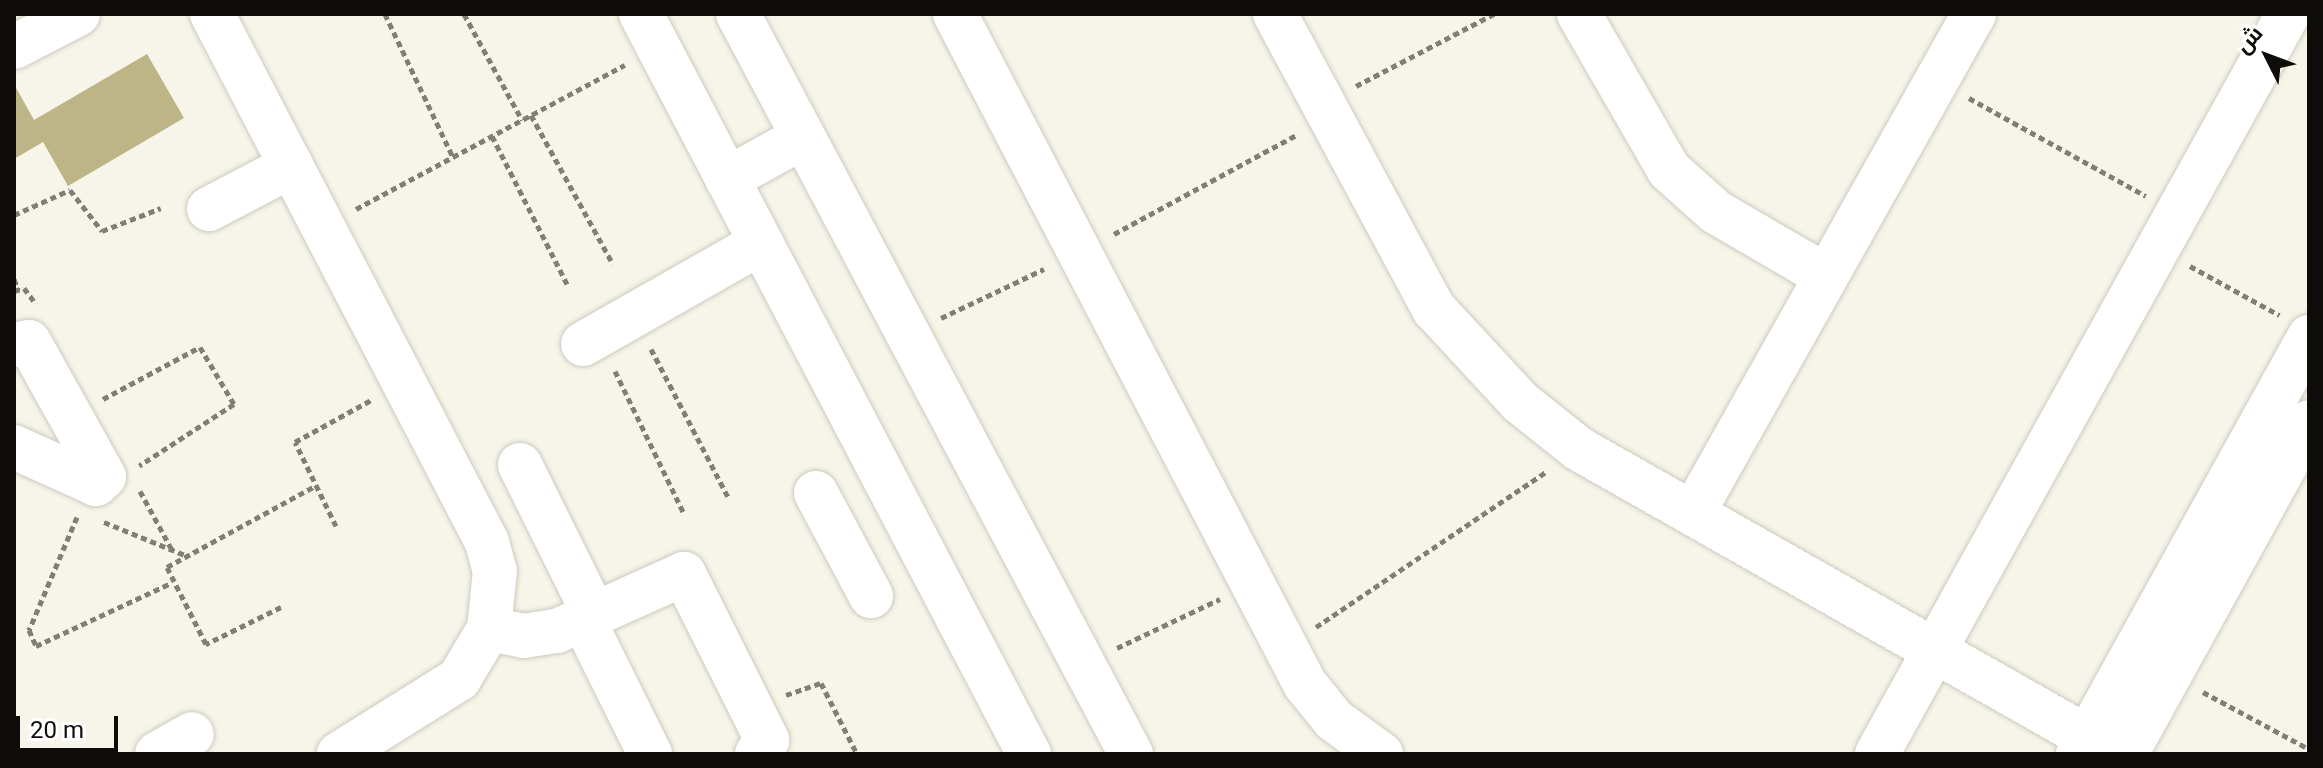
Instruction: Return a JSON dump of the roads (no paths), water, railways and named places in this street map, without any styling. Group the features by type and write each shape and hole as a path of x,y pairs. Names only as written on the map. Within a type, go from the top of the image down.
{"street":[{"path":"14,47 78,14"},
{"path":"212,14 487,542 495,571 489,629 459,679 339,754"},
{"path":"738,14 1131,754"},
{"path":"955,14 1286,648 1318,703 1381,754"},
{"path":"1275,14 1434,309 1492,377 1579,449 1933,650 2097,748"},
{"path":"1579,14 1669,170 1716,212 1826,276"},
{"path":"1693,513 1974,14"},
{"path":"1877,754 2288,14"},
{"path":"649,30 1029,754"},
{"path":"727,179 803,137"},
{"path":"209,209 291,166"},
{"path":"604,331 761,243"},
{"path":"2097,748 2302,331"},
{"path":"14,345 29,342 104,477 96,484 14,447"},
{"path":"2097,748 2171,674 2309,422"},
{"path":"520,465 650,754"},
{"path":"816,493 871,596"},
{"path":"843,544 902,511"},
{"path":"489,629 541,636 684,574 768,744 757,754"}]}
